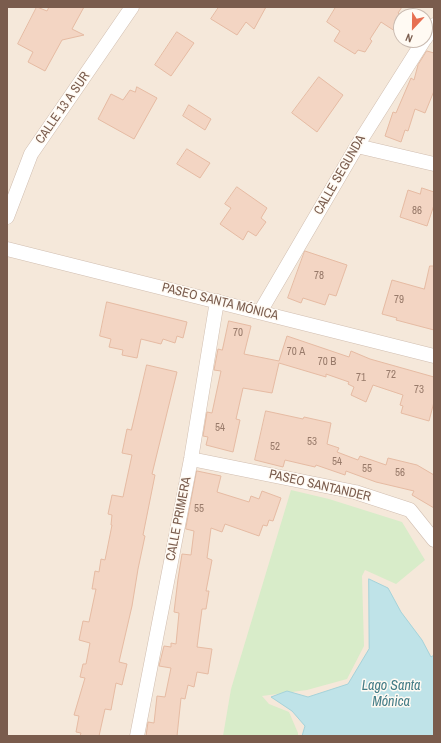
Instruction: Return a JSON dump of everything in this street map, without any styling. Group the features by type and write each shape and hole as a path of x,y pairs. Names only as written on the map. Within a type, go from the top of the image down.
{"street":[{"name":"CALLE 13 A SUR","path":"7,217 31,154 132,7"},
{"name":"CALLE SEGUNDA","path":"260,312 357,146 419,48"},
{"path":"357,146 434,164"},
{"name":"PASEO SANTA MÓNICA","path":"7,249 434,356"},
{"name":"CALLE PRIMERA","path":"137,736 191,459 217,301"},
{"name":"PASEO SANTANDER","path":"191,459 355,492 410,510 434,540"}],"shaded area":[{"path":"7,7 434,7 434,736 7,736"}],"green space":[{"path":"291,490 329,499 402,522 425,560 396,584 365,570 362,576 364,646 347,679 307,690 262,696 269,704 289,712 298,736 223,736 231,689"}],"water":[{"name":"Lago Santa Mónica","path":"369,579 388,588 401,612 422,640 431,657 434,655 434,736 302,736 305,726 292,711 271,697 287,691 308,697 348,684 369,649"}],"building":[{"path":"37,7 47,11 49,7 84,7 72,29 84,35 62,40 45,71 28,62 33,52 18,44"},
{"path":"219,7 266,7 254,29 246,22 237,35 211,19"},
{"path":"336,7 402,7 393,8 393,30 381,22 370,39 372,41 365,52 358,50 355,54 334,41 340,31 327,22"},
{"path":"177,32 194,43 171,76 155,65"},
{"path":"427,51 434,53 434,91 425,113 415,109 408,131 405,130 401,142 385,136 393,112 396,113 411,78 414,80 418,65"},
{"path":"319,77 343,95 317,132 292,113"},
{"path":"137,87 157,98 134,139 98,119 111,94 123,100 130,90 135,92"},
{"path":"189,105 211,119 205,130 183,116"},
{"path":"187,149 210,163 200,178 177,164"},
{"path":"237,187 267,208 261,218 266,222 256,236 248,231 243,240 220,224 231,208 225,204"},
{"path":"422,188 434,192 434,205 427,226 400,217 408,190 420,194"},
{"path":"305,251 347,265 336,296 329,294 325,305 303,298 301,303 288,298"},
{"path":"430,266 434,266 434,330 396,320 397,318 382,314 392,280 424,289"},
{"path":"107,302 187,322 183,338 177,336 175,343 163,339 161,344 141,339 137,358 122,355 123,350 109,347 111,339 100,336"},
{"path":"229,321 251,326 244,354 279,361 287,336 349,357 351,351 370,359 434,377 434,402 429,421 401,413 403,406 400,405 403,395 373,385 366,402 351,395 354,387 348,384 349,382 326,374 326,377 279,363 272,393 243,388 236,419 240,420 233,452 206,445 208,437 203,436 207,412 212,413 221,371 214,370 218,349 222,350"},
{"path":"147,365 177,372 152,474 155,475 143,535 145,536 132,606 119,662 127,664 122,685 116,683 111,710 105,709 99,736 80,736 81,733 76,732 79,716 74,715 85,678 80,677 83,664 86,664 90,643 79,640 83,621 89,622 96,589 92,589 95,571 99,572 101,559 105,560 112,525 112,515 108,514 112,495 123,497 132,455 122,453 127,429 131,430"},
{"path":"266,411 331,423 327,444 339,448 337,452 358,460 360,456 386,465 388,458 417,465 434,475 434,508 412,495 414,491 376,482 346,471 345,475 316,465 315,467 285,460 283,467 255,460"},
{"path":"197,471 221,476 217,492 249,502 251,496 259,499 262,491 281,498 273,521 269,520 267,526 263,525 259,536 225,524 222,532 211,528 207,558 212,560 206,591 209,591 206,609 202,609 197,647 212,649 208,674 197,672 194,687 188,685 185,699 181,698 177,736 146,736 148,722 154,723 157,696 165,697 171,668 159,666 164,646 171,647 171,643 176,644 179,613 174,612 178,579 182,554 191,555 194,531 186,529"}]}
